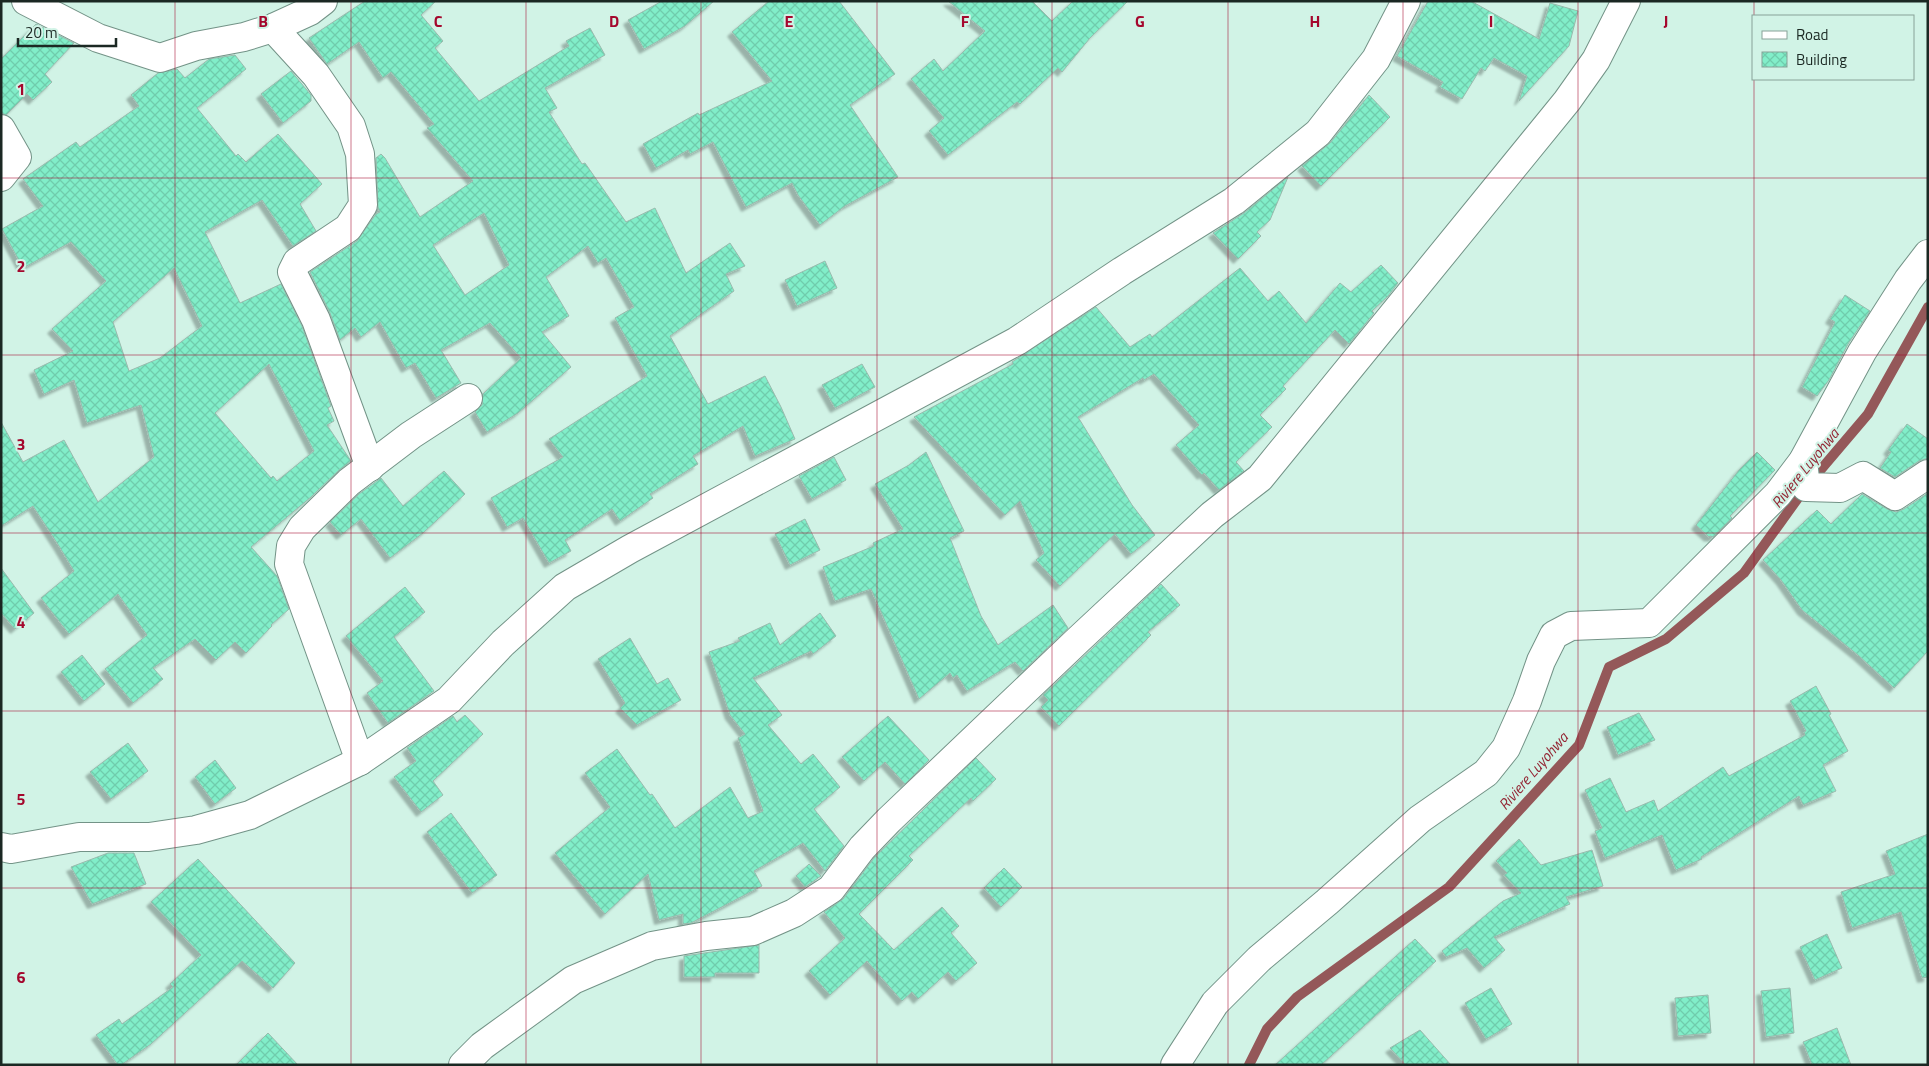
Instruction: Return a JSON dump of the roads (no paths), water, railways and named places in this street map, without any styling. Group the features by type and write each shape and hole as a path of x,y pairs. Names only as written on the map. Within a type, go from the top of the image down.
{"street":[{"path":"26,1 98,38 160,58 196,46 244,37 273,28 310,11 324,1"},
{"path":"5,853 79,838 148,837 196,830 250,815 360,761 449,700 504,643 565,587 647,540 1017,341 1234,201 1318,133 1376,59 1406,1"},
{"path":"464,1065 482,1046 573,980 652,946 706,936 753,931 794,913 832,889 862,848 889,820 1212,515 1260,478 1567,101 1596,60 1626,1"},
{"path":"273,28 316,75 351,126 360,154 363,205 348,228 297,262 292,272 316,320 370,467"},
{"path":"1,129 17,157 1,177"},
{"path":"1176,1065 1215,1003 1259,959 1327,902 1420,819 1486,774 1506,748 1527,701 1541,661 1554,636 1571,626 1649,623 1778,494 1803,461 1862,352 1908,280 1928,254"},
{"path":"360,761 290,564 290,546 302,528 349,482 411,435 468,398"},
{"path":"1803,461 1806,487 1840,488 1863,476 1895,496 1928,474"}],"waterway":[{"name":"Riviere Luyohwa","path":"1249,1065 1267,1029 1297,997 1449,887 1579,745 1609,667 1666,639 1744,573 1806,487 1868,414 1928,307"}]}
